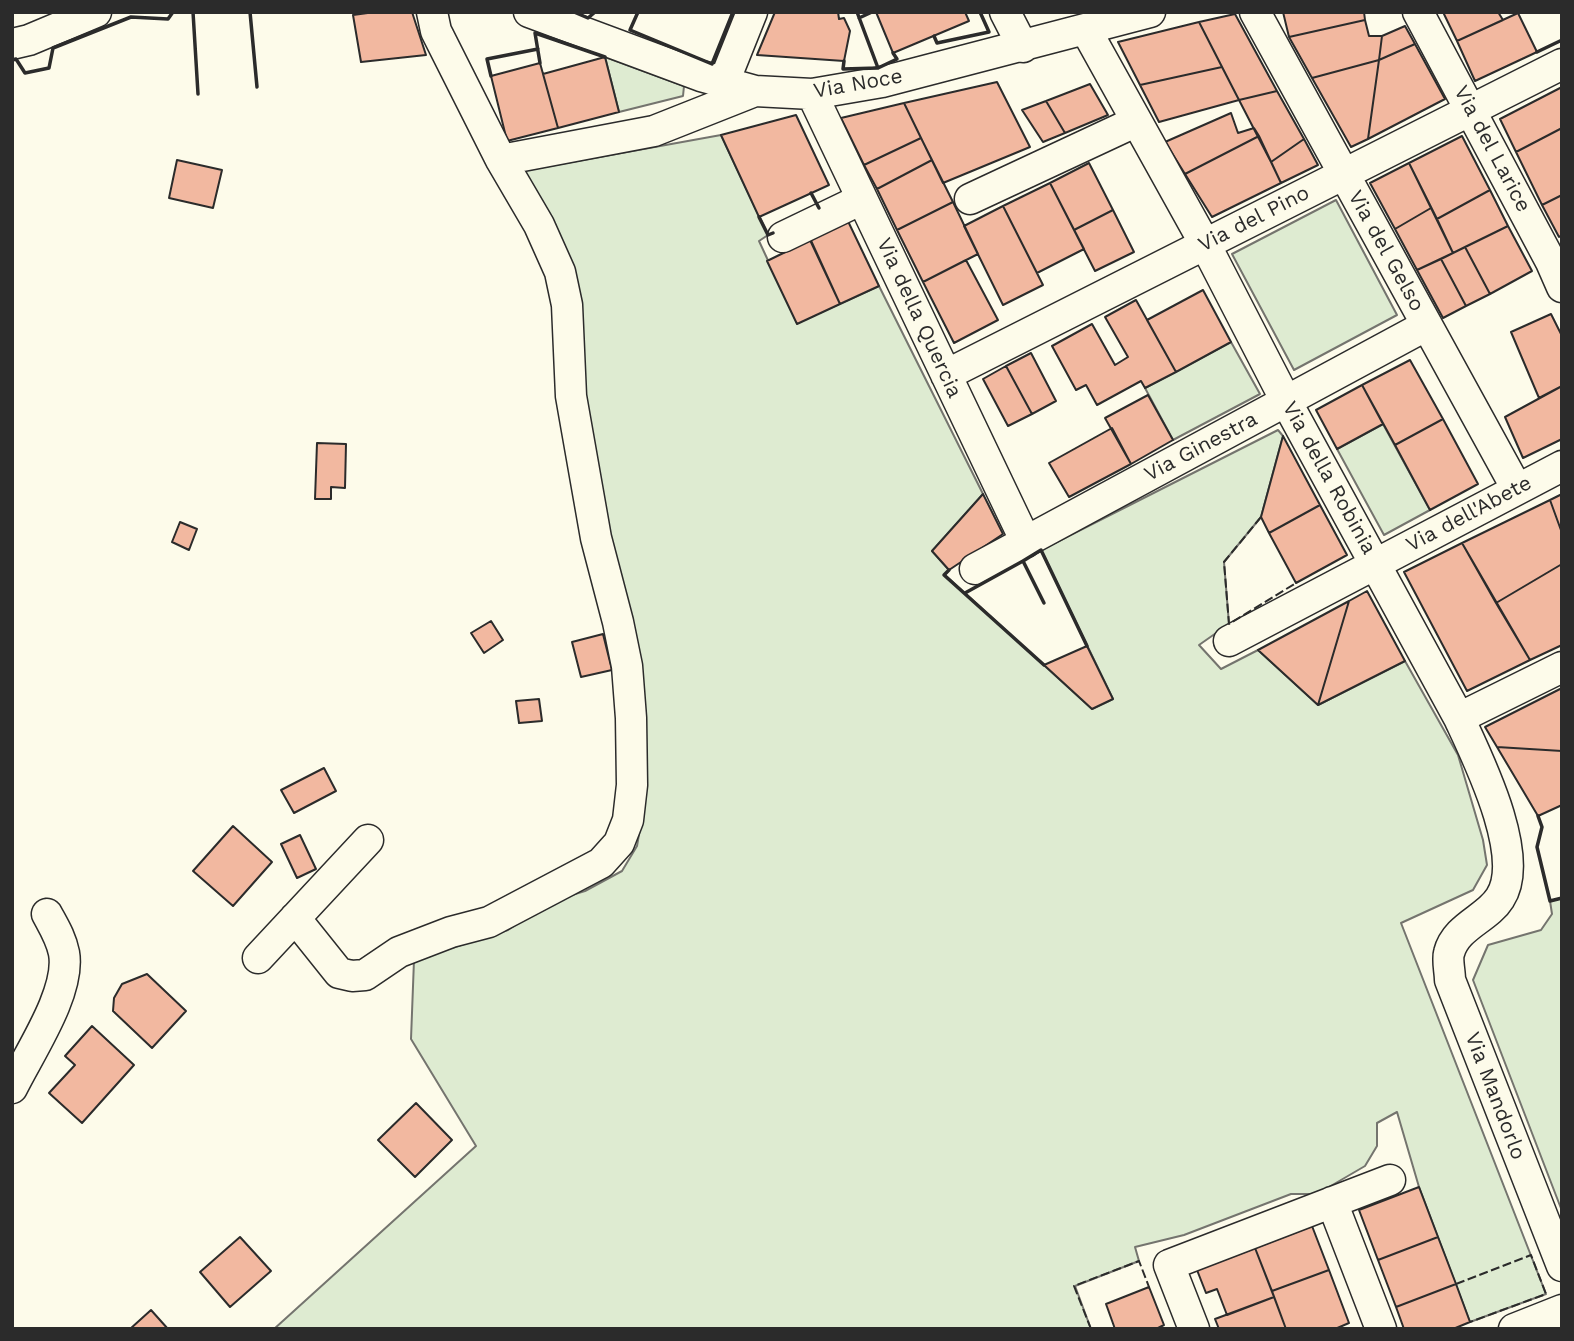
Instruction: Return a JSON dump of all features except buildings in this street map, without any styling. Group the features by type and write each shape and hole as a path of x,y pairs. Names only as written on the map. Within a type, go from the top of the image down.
{"street":[{"path":"12,44 29,40 96,12"},
{"path":"295,918 339,973 365,975 399,952 451,932 489,922 601,863 619,844 628,820 632,785 627,666 596,538 571,396 567,305 560,272 539,225 501,160 436,31 432,12"},
{"name":"Via Noce","path":"529,12 755,91 812,94 882,82 1150,12"},
{"path":"724,82 752,12"},
{"name":"Via del Gelso","path":"1255,12 1517,489"},
{"name":"Via del Larice","path":"1418,12 1558,269"},
{"path":"1011,15 1023,47"},
{"name":"Via della Robinia","path":"1086,30 1205,244 1286,401 1459,718 1481,765 1507,841 1509,870 1501,897 1486,913 1465,928"},
{"name":"Via del Pino","path":"946,374 1562,64"},
{"path":"501,160 654,131 755,91"},
{"name":"Via della Quercia","path":"812,94 1026,542"},
{"path":"970,199 1135,122"},
{"path":"783,237 862,199"},
{"name":"Via Ginestra","path":"975,569 1427,325"},
{"name":"Via dell'Abete","path":"1229,641 1562,466"},
{"path":"1459,718 1562,667"},
{"path":"258,958 368,841"},
{"path":"12,1088 57,999 64,977 65,956 59,935 47,914"},
{"name":"Via Mandorlo","path":"1465,928 1449,952 1450,980 1562,1266"},
{"path":"1194,1329 1169,1265 1390,1180"},
{"path":"1332,1202 1381,1329"},
{"path":"1514,1329 1562,1310"}],"green space":[{"path":"605,57 684,86 683,96 619,112"},
{"path":"721,135 768,235 759,241 797,323 879,286 983,494 932,551 949,570 945,575 1092,709 1113,699 1041,550 1278,430 1283,436 1261,517 1224,562 1229,624 1199,645 1221,669 1258,650 1318,705 1405,661 1458,755 1483,840 1487,865 1473,890 1401,923 1546,1294 1470,1322 1419,1187 1397,1112 1377,1123 1377,1146 1365,1166 1317,1194 1291,1194 1184,1235 1135,1247 1139,1261 1075,1286 1091,1329 274,1329 476,1146 411,1039 414,960 508,930 549,902 585,891 622,871 637,846 646,793 646,721 627,611 604,541 599,473 522,171"},
{"path":"1336,200 1397,315 1294,370 1232,254"},
{"path":"1231,342 1260,394 1173,440 1145,388"},
{"path":"1383,424 1430,510 1384,535 1337,449"},
{"path":"1562,898 1562,1211 1473,980 1488,945 1541,930 1552,914 1550,901"}],"fence":[{"path":"1261,517 1224,562 1229,624 1296,583"},
{"path":"1456,1284 1531,1255 1546,1294 1470,1322"},
{"path":"1091,1329 1074,1286 1139,1261 1149,1287"}],"wall":[{"path":"12,60 16,59 25,73 49,68 53,48 131,17 168,19 173,12"},
{"path":"193,12 198,94"},
{"path":"250,12 257,87"},
{"path":"574,12 588,18 595,12"},
{"path":"638,12 630,30 712,64 733,12"},
{"path":"857,12 878,68"},
{"path":"859,18 872,12"},
{"path":"934,36 937,43 989,32 980,12"},
{"path":"540,63 535,33 605,57"},
{"path":"1537,52 1562,40"},
{"path":"491,76 487,59 538,49"},
{"path":"844,61 843,69 878,68 897,59 893,53"},
{"path":"811,193 819,208"},
{"path":"759,217 768,235 773,233"},
{"path":"1023,561 1041,550 1087,646"},
{"path":"965,593 1023,561 1044,603"},
{"path":"949,570 944,575 1044,665"},
{"path":"1538,816 1542,827 1537,847 1550,901 1562,898"}]}
